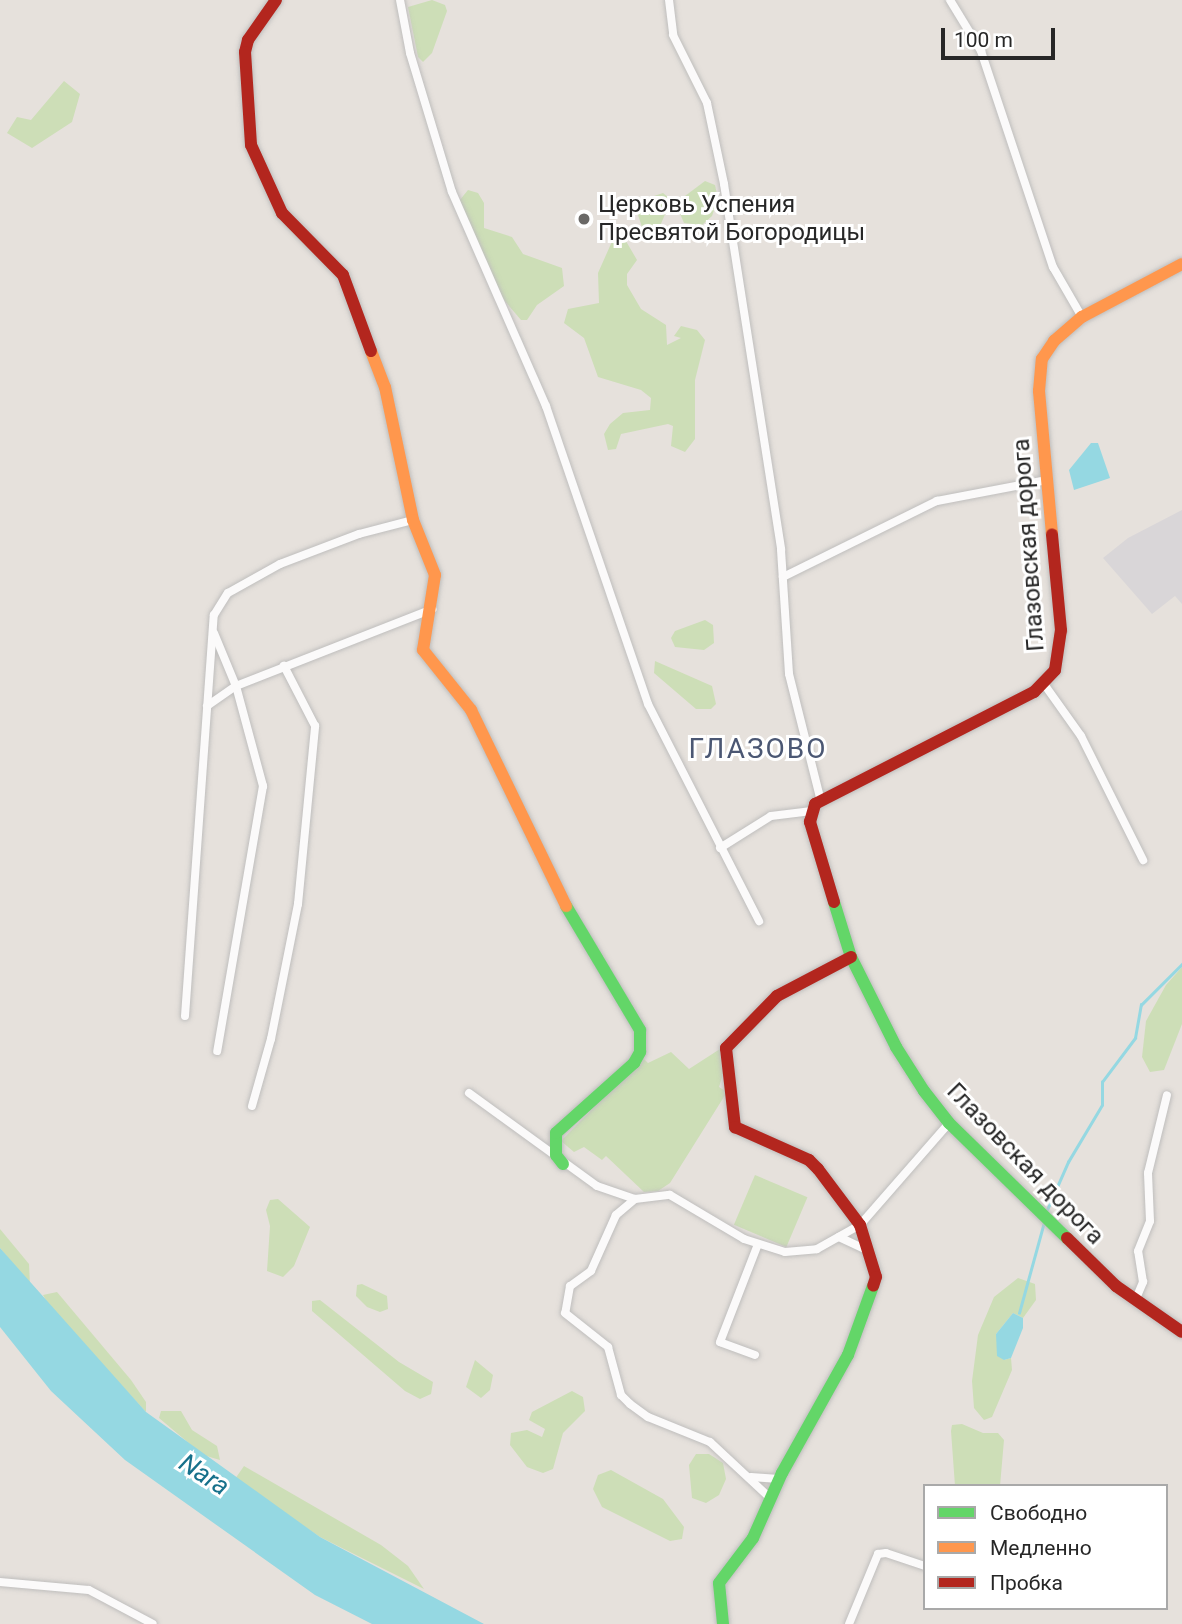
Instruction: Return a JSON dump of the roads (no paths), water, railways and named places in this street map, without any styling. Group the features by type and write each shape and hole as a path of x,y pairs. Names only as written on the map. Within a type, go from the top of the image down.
{"street":[{"path":"276,0 248,40 245,52 251,145 282,213 331,259 352,293 385,387 413,520 435,575 432,608 423,650 427,660 471,710 554,885 640,1030 640,1052 635,1063 556,1133 556,1155 563,1164"},
{"path":"400,0 410,53 452,192 546,406 648,704 759,921"},
{"path":"669,0 673,36 707,103 723,184 783,578 789,674 821,801"},
{"path":"950,0 981,51 1054,267 1082,317"},
{"name":"Глазовская дорога","path":"1182,264 1082,317 1054,341 1042,359 1039,391 1061,630 1058,663 1044,684 821,801 810,811 810,822 851,957 896,1047 949,1123 1135,1301 1182,1332"},
{"path":"783,578 937,501 1047,480"},
{"path":"185,1016 214,615 228,593 248,581 359,534 413,520"},
{"path":"207,706 236,686 432,608"},
{"path":"213,630 236,686 263,786 217,1051"},
{"path":"252,1106 296,916 315,726 284,666"},
{"path":"1044,684 1082,736 1143,860"},
{"path":"720,848 771,816 810,811"},
{"path":"723,1624 719,1583 752,1538 779,1479 848,1355 876,1277 865,1249 860,1225 809,1160 735,1127 731,1066 726,1054 729,1043 776,996 851,957"},
{"path":"469,1093 563,1164 607,1191 635,1199 670,1195 758,1244 801,1252 839,1237 860,1225 949,1123"},
{"path":"1135,1301 1143,1282 1138,1251 1150,1222 1148,1173 1167,1095"},
{"path":"635,1199 616,1215 591,1271 570,1286 565,1313 612,1353 621,1395 629,1404 710,1442 751,1477 770,1498"},
{"path":"839,1237 865,1249"},
{"path":"755,1355 720,1342 758,1244"},
{"path":"751,1477 779,1479"},
{"path":"849,1624 878,1554 923,1565"},
{"path":"0,1581 89,1590 153,1624"}],"water":[{"path":"1091,443 1098,443 1110,478 1074,490 1069,470"},
{"name":"Nara","path":"0,1248 146,1412 320,1537 484,1624 372,1624 315,1595 125,1460 51,1391 0,1327"},
{"path":"1013,1313 1023,1318 1023,1328 1011,1358 1004,1360 997,1356 996,1334"}],"waterway":[{"path":"1046,1212 1068,1162 1102,1105 1102,1082 1135,1038 1141,1005 1182,964"},
{"path":"1019,1313 1044,1222"}],"place":[{"name":"Церковь Успения Пресвятой Богородицы","path":"584,219"}],"district":[{"name":"ГЛАЗОВО","path":"758,749"}]}
